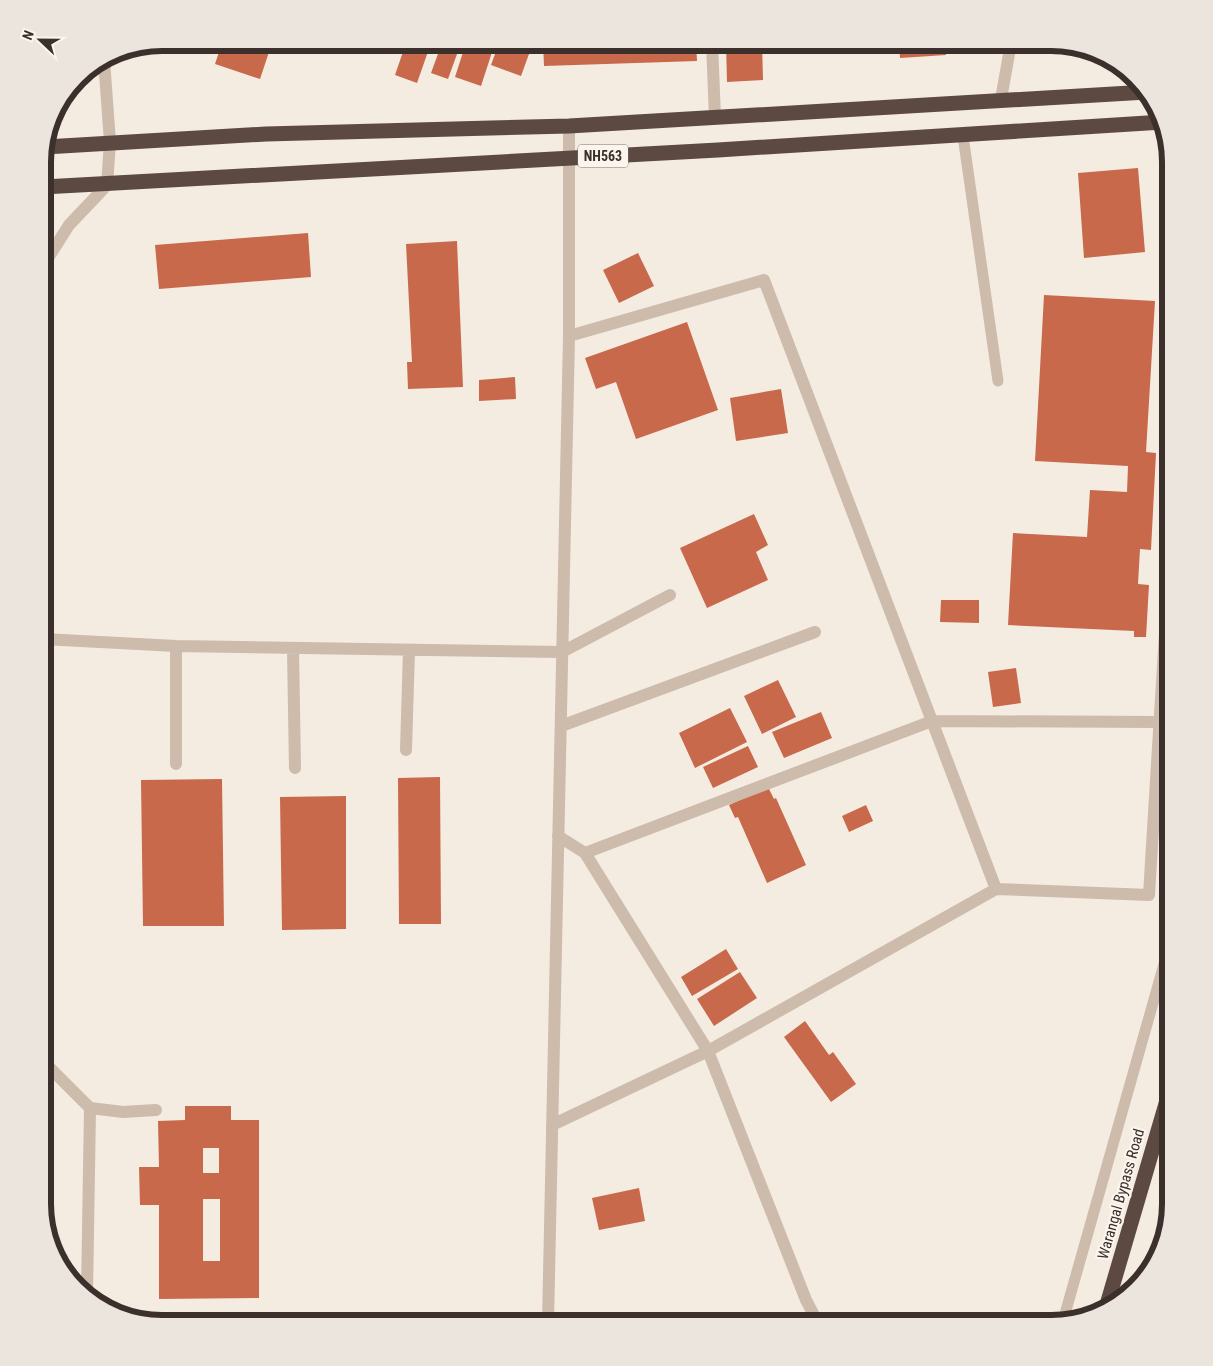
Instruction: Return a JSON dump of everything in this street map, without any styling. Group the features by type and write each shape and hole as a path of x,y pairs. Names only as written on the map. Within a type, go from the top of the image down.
{"highway":[{"name":"NH563","path":"52,146 266,134 569,126 1000,99 1137,92"},
{"name":"NH563","path":"51,187 963,136 1154,123"},
{"name":"Warangal Bypass Road","path":"1109,1298 1162,1117"}],"street":[{"path":"712,51 715,118"},
{"path":"1000,99 1009,51"},
{"path":"51,253 69,225 107,185 110,142 105,68"},
{"path":"548,1315 569,336 569,126"},
{"path":"569,336 764,280 996,889"},
{"path":"51,639 176,646 562,652 670,595"},
{"path":"561,726 815,632"},
{"path":"176,646 176,764"},
{"path":"293,648 295,768"},
{"path":"406,750 409,650"},
{"path":"552,1124 708,1051 996,889 1149,896 1162,688"},
{"path":"585,852 932,721 1160,722"},
{"path":"558,836 585,852 708,1051 814,1315"},
{"path":"51,1069 90,1108 123,1112 156,1110"},
{"path":"87,1285 90,1108"}],"lane":[{"path":"963,136 998,381"},
{"path":"1065,1314 1162,971"}],"building":[{"path":"219,51 269,51 260,79 215,64"},
{"path":"403,51 428,51 417,83 395,75"},
{"path":"439,51 458,51 448,79 431,73"},
{"path":"463,51 492,51 481,86 455,77"},
{"path":"496,51 530,51 521,76 491,65"},
{"path":"543,51 696,51 697,61 544,66"},
{"path":"726,51 762,51 763,80 727,82"},
{"path":"900,51 946,51 946,55 900,58"},
{"path":"1138,168 1145,252 1084,258 1078,173"},
{"path":"308,233 311,277 159,289 155,245"},
{"path":"457,241 463,387 408,389 407,362 412,362 406,244"},
{"path":"638,253 654,286 619,303 603,270"},
{"path":"1044,295 1155,301 1146,452 1156,453 1151,550 1140,549 1138,584 1149,585 1146,637 1134,637 1134,631 1008,625 1013,533 1087,537 1090,490 1127,492 1128,466 1035,461"},
{"path":"687,322 718,410 636,439 616,382 596,389 585,358"},
{"path":"515,377 516,399 479,401 479,380"},
{"path":"781,389 788,433 736,441 730,398"},
{"path":"754,514 768,545 756,552 768,580 707,608 680,548"},
{"path":"941,600 979,600 979,623 940,622"},
{"path":"1016,668 1021,703 993,707 988,672"},
{"path":"778,680 796,717 762,734 744,696"},
{"path":"730,708 747,742 695,768 679,733"},
{"path":"821,712 832,738 784,758 772,732"},
{"path":"748,746 758,767 713,788 703,767"},
{"path":"440,777 441,924 399,924 398,778"},
{"path":"222,779 224,926 143,926 141,780"},
{"path":"768,787 774,799 776,798 806,865 767,883 738,817 735,818 729,805"},
{"path":"346,796 346,929 282,930 280,797"},
{"path":"866,805 873,821 849,832 842,816"},
{"path":"726,949 738,969 692,996 681,977"},
{"path":"740,972 757,998 714,1026 697,999"},
{"path":"805,1021 829,1055 833,1052 856,1084 831,1102 784,1037"},
{"path":"185,1106 231,1106 231,1120 259,1120 259,1298 159,1299 159,1205 140,1205 139,1167 159,1167 158,1121 185,1120","holes":["203,1148 219,1148 219,1173 203,1173","203,1199 220,1199 220,1261 203,1261"]},
{"path":"639,1188 645,1221 599,1230 592,1198"}]}
